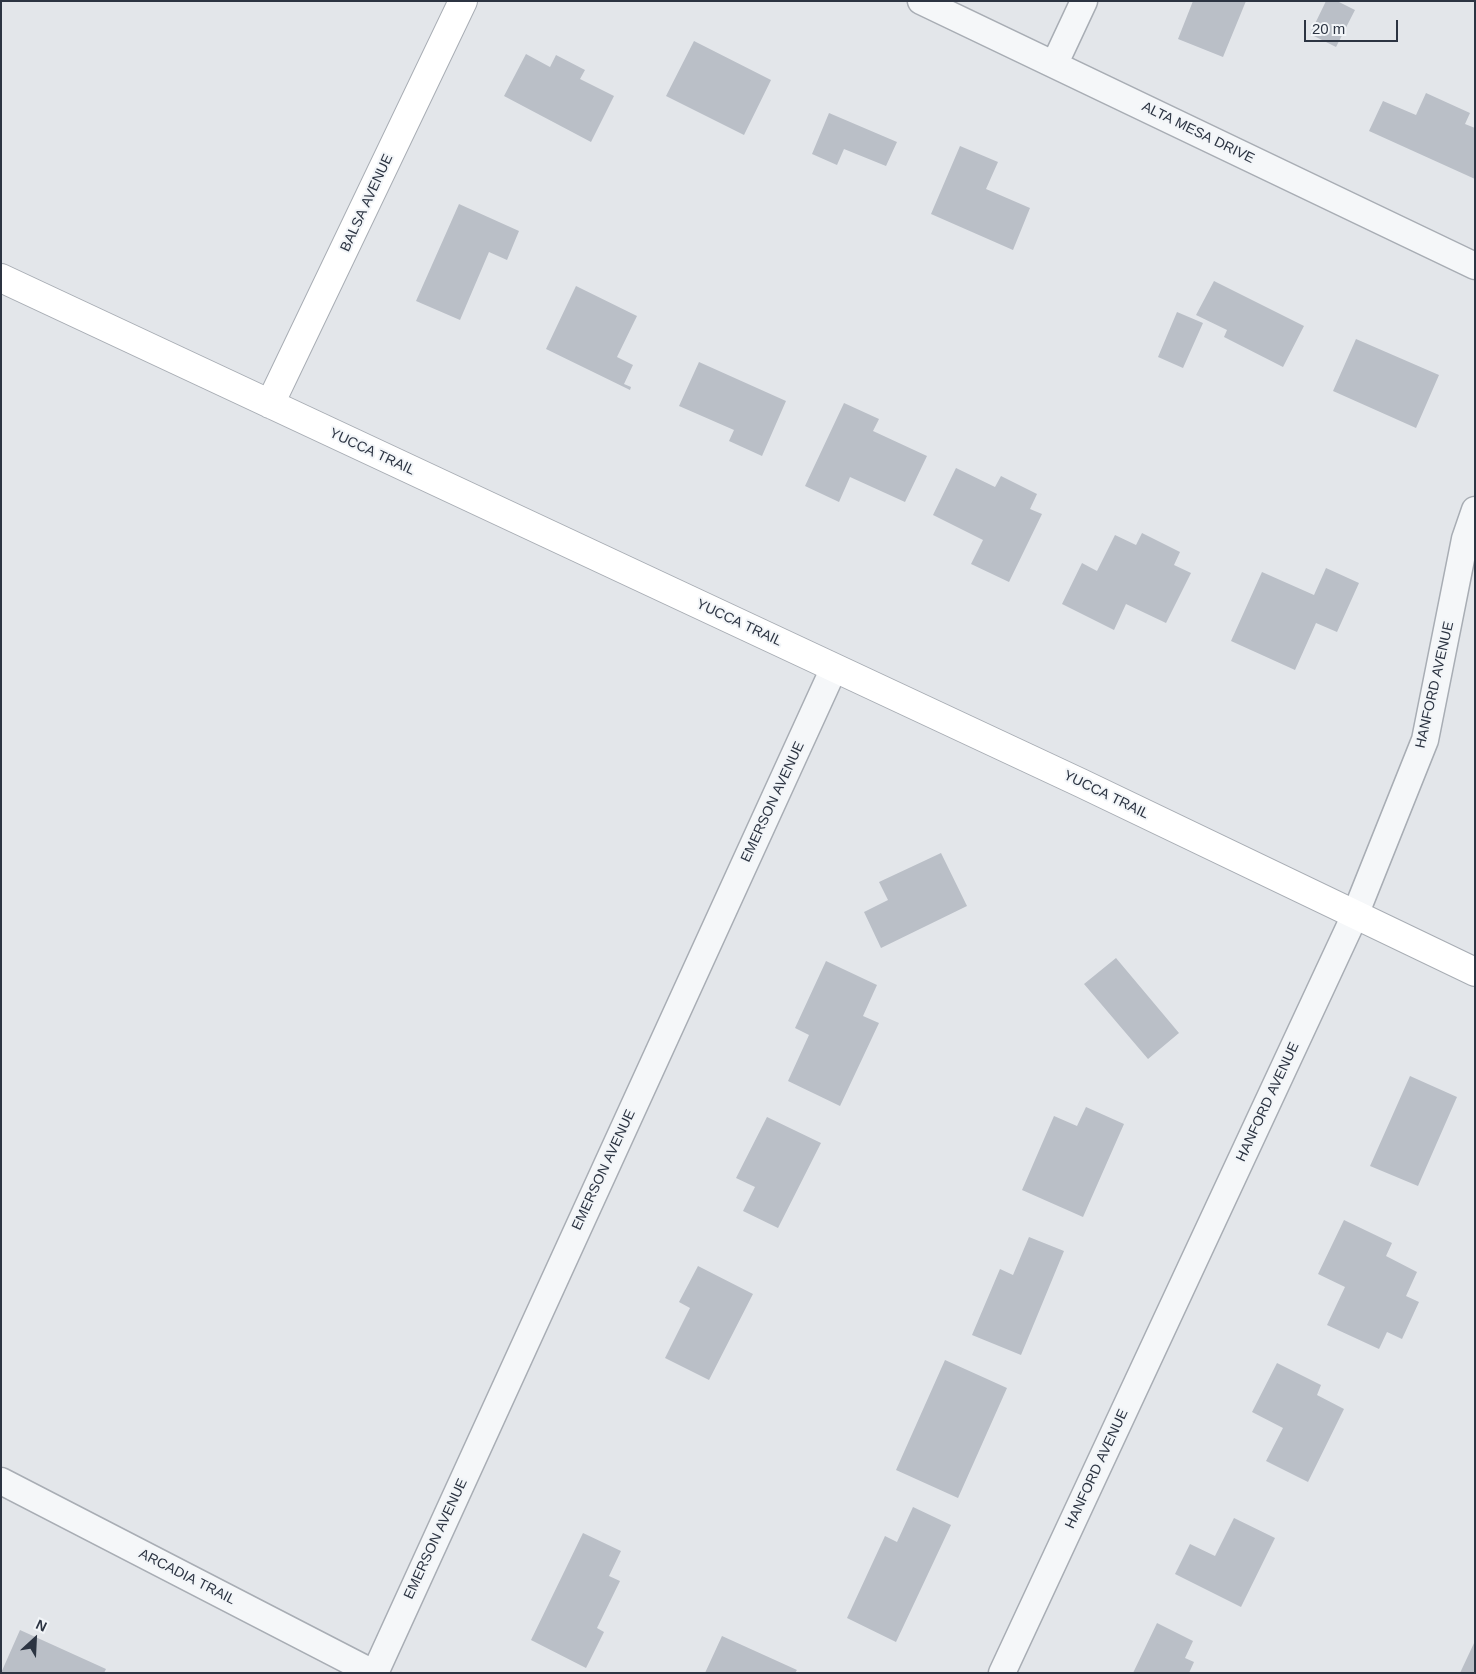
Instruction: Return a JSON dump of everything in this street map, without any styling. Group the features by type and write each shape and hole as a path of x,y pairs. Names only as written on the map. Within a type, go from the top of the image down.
{"main road":[{"name":"BALSA AVENUE","path":"270,404 463,1"},
{"name":"YUCCA TRAIL","path":"1,278 1081,783 1475,972"}],"street":[{"name":"ALTA MESA DRIVE","path":"921,1 1055,63 1475,266"},
{"path":"1055,63 1084,1"},
{"name":"HANFORD AVENUE","path":"1002,1673 1355,915 1425,740 1465,539 1475,510"},
{"name":"EMERSON AVENUE","path":"374,1673 834,668"},
{"name":"ARCADIA TRAIL","path":"1,1481 374,1673"}],"building":[{"path":"1193,1 1246,1 1223,57 1178,39"},
{"path":"1326,1 1337,1 1355,10 1336,47 1310,34"},
{"path":"694,41 771,80 744,135 666,96"},
{"path":"526,54 550,67 556,55 585,70 580,79 614,96 591,142 504,96"},
{"path":"1426,93 1470,113 1465,124 1475,128 1475,179 1369,131 1383,101 1416,115"},
{"path":"829,113 897,142 886,166 844,149 837,165 812,154"},
{"path":"960,146 998,162 986,189 1030,208 1013,250 931,214"},
{"path":"459,204 519,231 507,260 489,252 460,320 416,301"},
{"path":"1214,281 1304,326 1283,367 1224,337 1227,330 1196,315"},
{"path":"576,286 637,316 617,357 633,365 624,384 631,387 630,390 546,349"},
{"path":"1177,312 1203,323 1183,368 1158,357"},
{"path":"1356,339 1439,375 1416,428 1333,391"},
{"path":"699,362 786,401 762,456 729,441 734,430 679,406"},
{"path":"844,403 879,419 873,431 927,456 905,502 850,477 839,502 805,486"},
{"path":"956,468 995,487 1001,476 1037,494 1030,509 1042,514 1009,582 971,564 983,540 933,515"},
{"path":"1142,533 1180,552 1174,565 1191,573 1166,623 1126,604 1114,630 1062,604 1082,563 1097,571 1115,535 1136,545"},
{"path":"1326,568 1359,583 1337,632 1316,623 1295,670 1231,641 1262,572 1314,595"},
{"path":"941,853 967,906 881,948 864,912 888,900 879,882"},
{"path":"1116,958 1179,1033 1148,1059 1084,984"},
{"path":"826,961 877,985 863,1016 879,1023 840,1106 788,1081 809,1035 795,1028"},
{"path":"1410,1076 1457,1097 1418,1186 1370,1166"},
{"path":"1086,1107 1124,1124 1083,1217 1022,1190 1054,1116 1077,1126"},
{"path":"767,1117 821,1143 778,1228 743,1211 755,1187 736,1178"},
{"path":"1344,1220 1392,1243 1386,1256 1417,1272 1406,1296 1419,1302 1402,1339 1387,1332 1379,1349 1327,1325 1345,1287 1318,1274"},
{"path":"1029,1237 1064,1251 1021,1355 972,1335 1000,1269 1013,1275"},
{"path":"698,1266 753,1294 709,1380 665,1358 690,1308 679,1302"},
{"path":"945,1360 1007,1388 958,1498 896,1470"},
{"path":"1277,1363 1321,1385 1317,1395 1344,1409 1308,1482 1266,1461 1283,1428 1252,1412"},
{"path":"913,1507 951,1525 896,1642 847,1618 885,1536 897,1542"},
{"path":"1234,1518 1275,1538 1241,1607 1175,1574 1190,1544 1215,1556"},
{"path":"583,1533 621,1551 609,1576 620,1581 597,1628 604,1632 586,1668 531,1640"},
{"path":"1157,1623 1193,1641 1185,1658 1194,1662 1189,1673 1133,1673"},
{"path":"20,1630 106,1669 104,1673 1,1673"},
{"path":"722,1636 797,1670 795,1673 705,1673"},
{"path":"1475,1641 1475,1673 1460,1673"}]}
